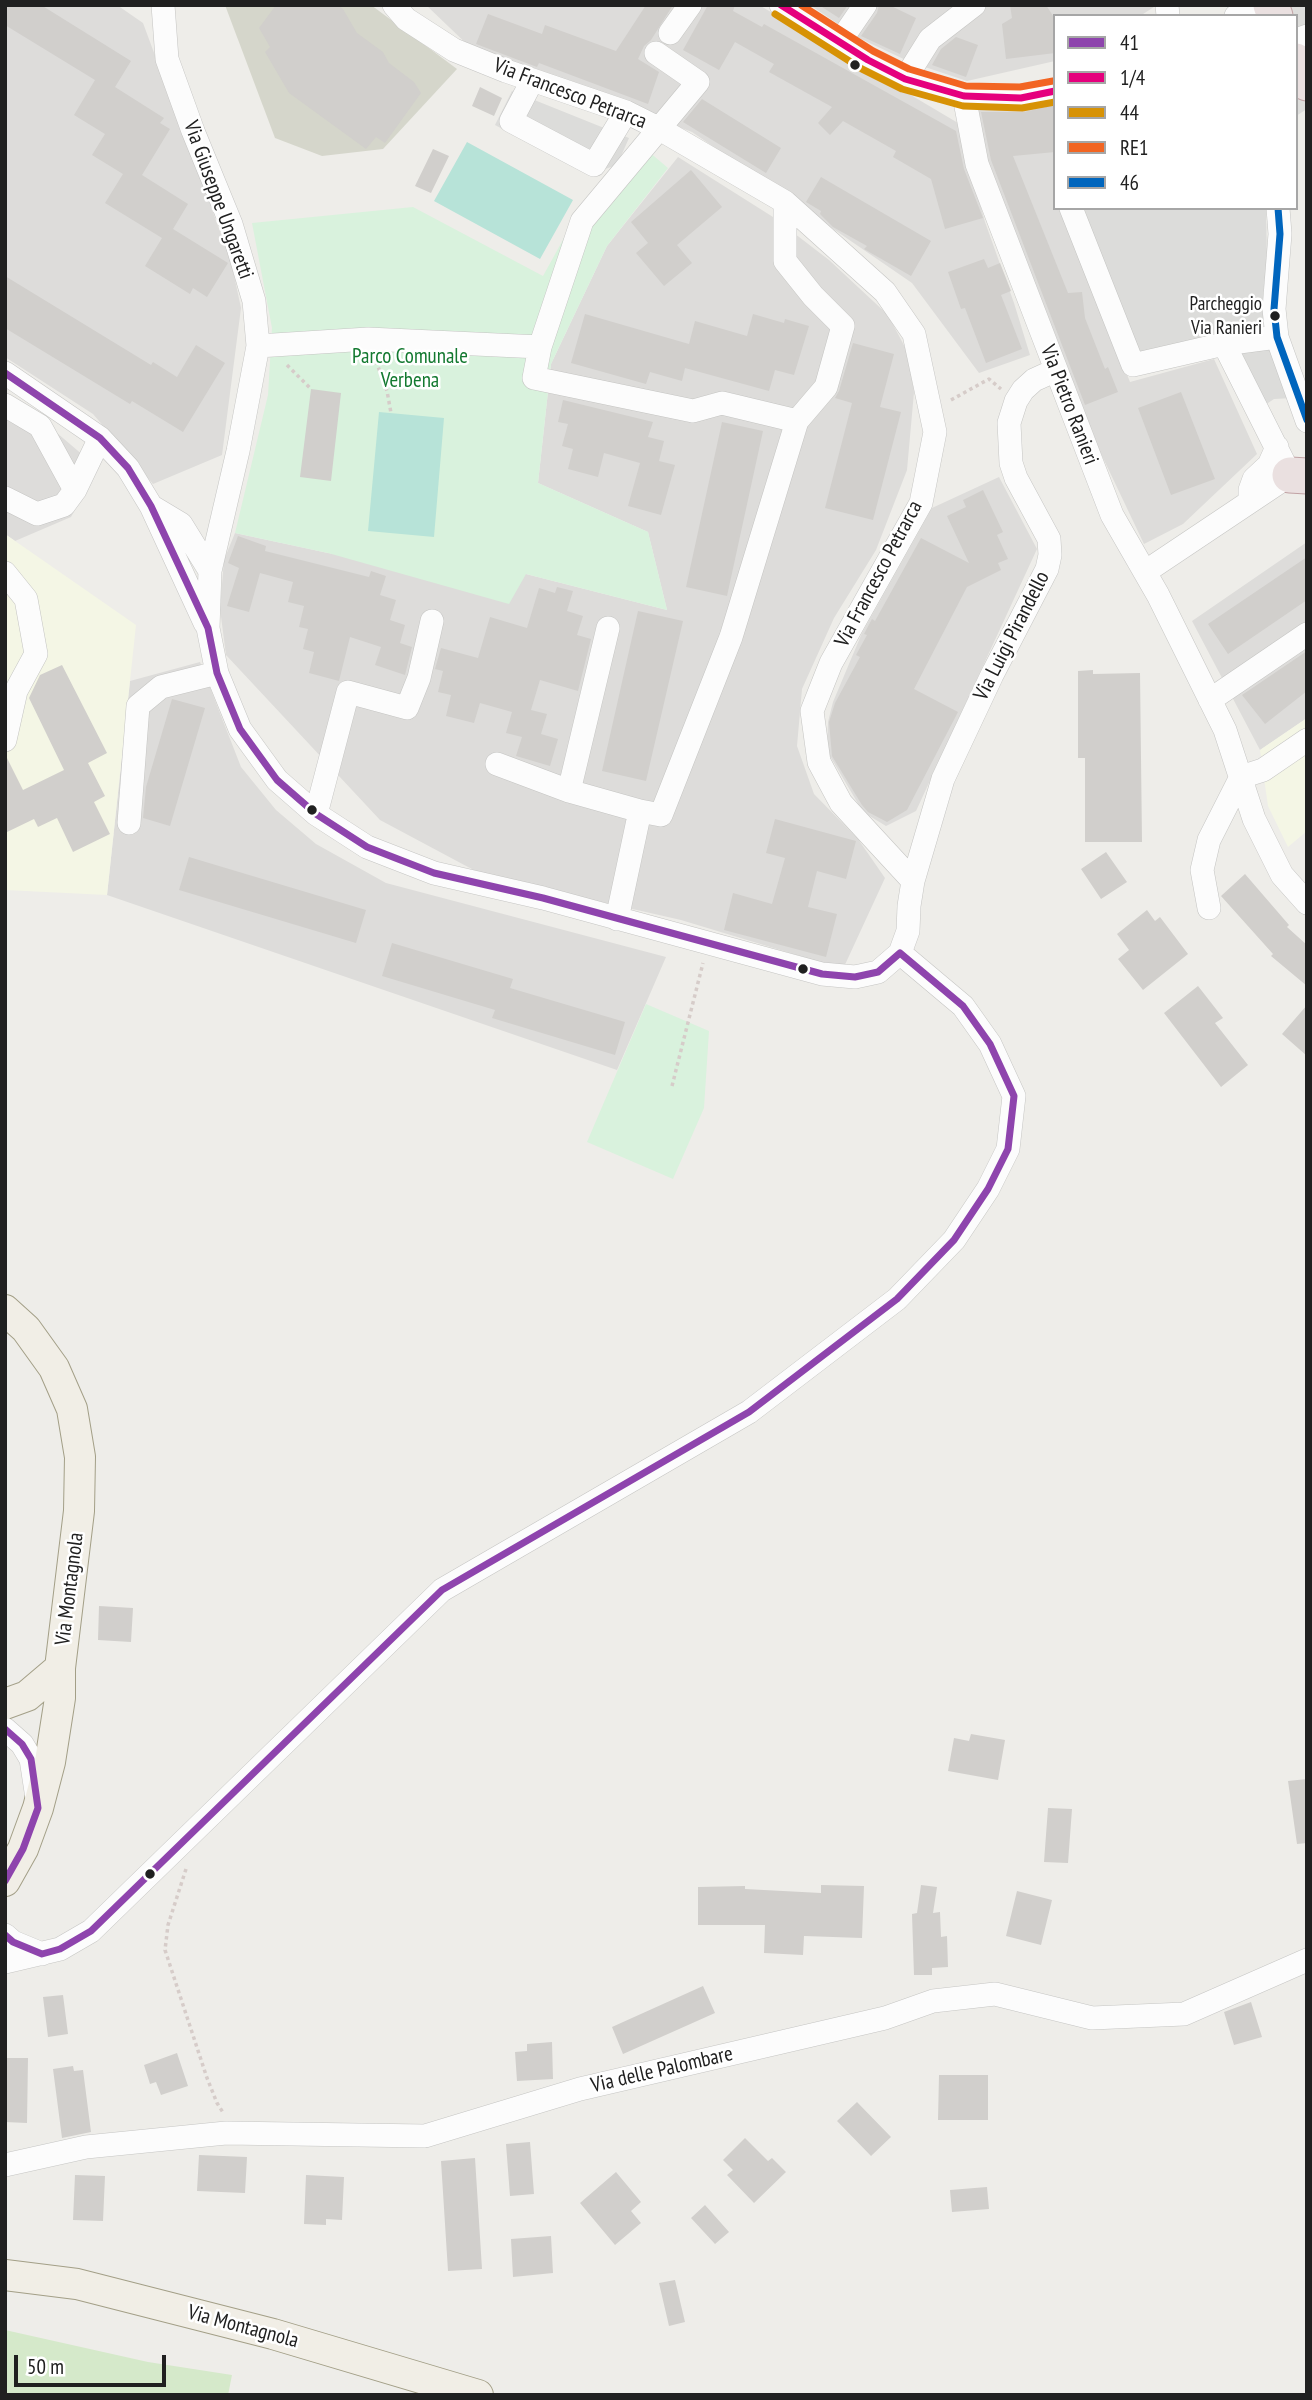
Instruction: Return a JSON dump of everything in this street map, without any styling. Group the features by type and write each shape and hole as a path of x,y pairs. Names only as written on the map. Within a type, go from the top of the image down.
{"highway":[{"path":"1298,65 1307,83"}],"main road":[{"name":"Via Montagnola","path":"5,1310 26,1329 54,1368 72,1409 80,1457 79,1511 60,1668 60,1698 50,1762 38,1808 23,1849 5,1881"},
{"path":"5,1704 27,1696 60,1668"},
{"name":"Via Montagnola","path":"5,2275 77,2284 274,2334 478,2395"}],"street":[{"name":"Via Giuseppe Ungaretti","path":"163,5 167,59 231,224 268,345 210,570 208,628"},
{"name":"Via Francesco Petrarca","path":"394,5 406,19 454,50 533,81 626,112 785,202 885,292 914,334 935,432 921,503 831,663 812,711 819,762 841,803 913,881"},
{"path":"670,33 690,5"},
{"path":"781,5 839,43 905,79 964,96 1021,97 1053,92"},
{"path":"839,43 866,5"},
{"path":"905,79 930,39 974,5"},
{"path":"656,53 698,82 582,221 540,347 534,378 693,411 722,403 797,421"},
{"path":"533,81 512,121 594,165 626,112"},
{"name":"Via Pietro Ranieri","path":"964,96 977,164 1112,515 1145,572 1248,775 1254,820 1282,875 1307,903"},
{"path":"497,764 569,790 661,815 731,637 797,421 826,387 843,326 813,296 785,261 785,202"},
{"path":"1072,210 1133,365 1224,344 1277,337"},
{"path":"1278,210 1280,234 1274,309 1277,337 1305,417 1291,430 1276,432 1290,458"},
{"path":"268,345 368,340 540,347"},
{"path":"1224,344 1290,458"},
{"path":"1016,401 1034,380 1056,370"},
{"path":"5,373 100,438 128,468 151,506 208,628 217,673 240,729 277,780 316,814 367,846 434,873 544,898 822,974 855,977 878,972 900,953 963,1006 990,1044 1014,1096 1008,1149 988,1189 954,1240 897,1299 749,1412 442,1590 91,1931 61,1949 5,1962"},
{"name":"Via Luigi Pirandello","path":"900,953 908,931 913,881 943,779 992,675 1047,569 1050,555 1049,539 1016,478 1012,463 1009,422 1016,401"},
{"path":"5,405 40,426 75,490"},
{"path":"5,498 37,514 64,505 75,490 100,438"},
{"path":"1145,572 1250,501 1290,458"},
{"path":"151,506 181,524 210,570"},
{"path":"181,524 222,520"},
{"path":"176,558 210,570"},
{"path":"5,573 26,599 36,654 16,691 5,740"},
{"path":"316,814 348,692 407,708 419,678 432,621"},
{"path":"569,790 608,628"},
{"path":"1210,700 1307,634"},
{"path":"128,823 138,706 161,687 217,673"},
{"path":"1209,908 1202,870 1209,840 1248,775 1307,738"},
{"path":"617,919 640,811"},
{"path":"5,1729 22,1744 31,1759 38,1808"},
{"path":"5,1935 13,1942 43,1954"},
{"name":"Via delle Palombare","path":"5,2165 86,2147 226,2133 425,2136 580,2089 885,2018 933,2001 995,1994 1092,2018 1184,2014 1307,1960"}],"path":[{"path":"368,340 387,391 391,413"},
{"path":"268,345 311,389"},
{"path":"931,411 989,379 1016,401"},
{"path":"672,1086 708,944"},
{"path":"187,1864 168,1925 165,1950 206,2078 217,2104 224,2113 226,2133"}],"shaded area":[{"path":"5,5 117,5 143,23 231,261 241,308 222,455 153,484 93,414 5,357"},
{"path":"225,5 371,5 457,69 383,149 322,156 275,138"},
{"path":"426,5 759,5 958,123 985,222 1030,355 979,373 912,283 692,132 473,50"},
{"path":"810,5 1157,5 1143,14 1053,14 1053,61 967,81 910,62 859,38"},
{"path":"512,91 629,138 617,165 593,173 555,157 495,125"},
{"path":"1053,101 1053,210 1062,210 1130,382 1214,359 1257,454 1183,524 1144,544 1065,378 978,157 971,111"},
{"path":"678,157 773,217 829,260 888,315 907,351 914,392 907,470 876,550 834,618 802,689 797,746 814,794 858,839 885,878 843,969 681,920 483,875 380,820 226,655 220,609 224,560 235,533 328,553 526,574 667,610 648,532 538,483 551,364 607,246"},
{"name":"Parcheggio Via Ranieri","path":"1080,210 1266,210 1267,261 1263,295 1293,398 1274,399 1262,407 1226,335 1140,360"},
{"path":"5,397 43,421 98,468 71,517 15,541 5,534"},
{"path":"999,477 1037,549 916,811 886,826 863,812 827,751 828,722 833,702 862,633 932,508"},
{"path":"5,534 136,625 107,895 5,890"},
{"path":"1307,542 1307,718 1260,750 1192,621"},
{"path":"200,662 241,767 276,810 316,844 386,883 666,957 617,1070 107,895 130,681"},
{"path":"1307,718 1307,831 1288,847 1268,806 1260,750"}],"green space":[{"path":"467,142 573,200 540,259 434,201"},
{"name":"Parco Comunale Verbena","path":"648,151 668,168 607,246 551,364 538,483 648,532 667,610 526,574 509,604 328,553 235,533 268,395 272,328 252,223 413,207 543,276 586,198"},
{"path":"379,412 444,418 434,537 368,531"},
{"path":"646,1004 709,1031 704,1108 673,1179 587,1142"},
{"path":"5,2330 148,2362 232,2375 228,2395 5,2395"}],"pier":[{"path":"1252,5 1307,5 1307,109 1298,115 1298,14 1255,14"}],"building":[{"path":"5,5 41,5 131,61 115,87 164,118 160,123 170,129 142,175 188,204 173,229 228,263 207,297 193,288 190,294 145,266 162,238 105,203 123,174 92,155 105,134 74,115 95,80 5,25"},
{"path":"276,5 338,5 357,33 383,52 389,63 414,82 421,93 385,143 376,137 366,149 289,93 265,52 270,47 259,28"},
{"path":"646,5 673,5 638,59 659,72 648,104 539,63 537,67 476,44 488,14 542,34 545,25 616,51"},
{"path":"708,5 735,5 733,11 762,27 764,24 956,131 964,169 983,218 945,229 931,179 893,157 896,151 843,121 830,135 818,123 832,107 769,72 774,64 735,42 719,70 683,50"},
{"path":"819,5 848,5 839,18"},
{"path":"879,5 889,5 916,18 900,54 861,36 877,13"},
{"path":"1010,5 1046,5 1053,16 1053,53 1006,59 1002,24 1012,18"},
{"path":"956,37 978,45 966,77 932,65 941,49"},
{"path":"480,87 502,98 494,116 472,106"},
{"path":"702,99 781,148 766,173 683,122"},
{"path":"1053,105 1053,152 1013,156 1068,293 1082,292 1085,318 1105,369 1108,367 1118,392 1085,405 991,160 981,112 1024,112"},
{"path":"433,149 449,156 431,193 415,186"},
{"path":"691,170 722,207 677,245 692,263 664,286 636,253 648,243 631,222"},
{"path":"821,177 931,241 911,276 864,249 867,246 833,227 820,214 821,211 806,202"},
{"path":"984,259 988,268 1000,263 1011,291 1001,295 1022,349 986,363 965,308 961,309 948,272"},
{"path":"5,276 151,365 153,362 177,377 196,345 225,363 183,432 132,401 130,404 5,328"},
{"path":"585,314 689,344 695,321 747,336 753,314 784,323 785,319 809,326 794,375 775,370 769,391 685,368 682,381 650,372 646,384 571,363"},
{"path":"853,343 894,354 880,407 901,412 873,520 825,508 852,403 835,398"},
{"path":"311,389 341,393 331,481 300,477"},
{"path":"1181,392 1215,479 1171,495 1138,408"},
{"path":"563,400 653,422 648,437 664,441 659,461 675,465 661,515 628,506 640,463 604,453 598,477 568,469 573,449 562,446 568,424 558,422"},
{"path":"722,422 763,431 727,596 686,587"},
{"path":"983,490 1003,532 997,535 1008,559 998,563 1001,570 967,587 914,689 958,712 907,810 887,822 868,812 862,805 832,756 829,722 835,703 860,657 856,655 867,635 864,634 872,619 875,621 921,538 969,563 947,516 966,507 963,500"},
{"path":"238,536 266,546 265,551 369,577 371,571 386,576 380,595 396,600 390,620 405,625 400,643 412,647 405,675 375,665 381,647 350,637 339,681 309,673 314,652 303,649 308,629 299,627 304,606 288,602 293,582 260,573 249,612 227,606 239,568 228,563"},
{"path":"1307,557 1307,600 1228,654 1208,624"},
{"path":"557,587 573,591 567,611 583,616 577,635 591,639 578,691 540,680 531,710 547,714 541,734 558,739 550,766 516,756 522,737 506,733 512,712 480,703 474,723 446,716 451,695 438,692 443,671 435,669 441,648 478,658 490,617 527,628 539,588 555,593"},
{"path":"638,611 683,621 646,781 602,771"},
{"path":"1307,651 1307,691 1265,724 1242,695"},
{"path":"62,665 107,753 88,763 105,796 94,802 110,834 73,852 57,818 38,827 34,819 5,833 5,754 23,790 64,770 29,698 40,675"},
{"path":"1093,670 1093,674 1140,673 1142,842 1085,842 1085,758 1078,758 1078,671"},
{"path":"172,699 205,708 170,826 143,818 146,787"},
{"path":"775,819 856,841 846,879 817,871 808,907 837,914 826,957 724,930 733,893 772,904 785,858 766,853"},
{"path":"1106,852 1127,882 1101,899 1081,869"},
{"path":"189,857 366,910 356,943 179,890"},
{"path":"1245,874 1289,925 1287,927 1307,945 1307,986 1271,956 1273,954 1221,896"},
{"path":"1147,910 1155,921 1160,917 1188,954 1143,990 1118,959 1129,950 1117,934"},
{"path":"392,943 513,979 510,988 625,1022 615,1055 492,1018 495,1010 382,976"},
{"path":"1198,986 1223,1018 1215,1023 1248,1065 1221,1087 1164,1013"},
{"path":"1307,1005 1307,1056 1282,1034"},
{"path":"99,1606 133,1608 131,1642 98,1640"},
{"path":"971,1734 1005,1740 998,1780 948,1771 954,1738 969,1741"},
{"path":"1307,1779 1307,1843 1297,1844 1288,1781"},
{"path":"1048,1808 1072,1809 1068,1863 1044,1862"},
{"path":"821,1885 864,1886 862,1938 804,1936 803,1955 764,1953 765,1925 698,1925 698,1887 745,1886 745,1889 821,1893"},
{"path":"921,1885 937,1887 933,1913 940,1912 941,1937 947,1936 948,1967 932,1968 932,1975 914,1975 912,1914 917,1913"},
{"path":"1017,1891 1052,1900 1041,1945 1006,1936"},
{"path":"703,1986 715,2013 623,2054 612,2027"},
{"path":"63,1995 68,2034 48,2037 43,1997"},
{"path":"1251,2002 1262,2037 1234,2045 1224,2012"},
{"path":"552,2042 553,2079 517,2081 515,2052 527,2051 527,2044"},
{"path":"177,2053 188,2086 161,2095 156,2082 150,2084 144,2065"},
{"path":"5,2058 28,2058 27,2123 5,2122"},
{"path":"73,2066 74,2071 83,2070 91,2132 62,2138 53,2069"},
{"path":"939,2075 988,2075 988,2120 938,2120"},
{"path":"857,2102 891,2137 871,2156 837,2121"},
{"path":"745,2138 768,2161 772,2158 786,2172 754,2203 727,2175 733,2170 723,2160"},
{"path":"530,2142 534,2194 510,2196 506,2144"},
{"path":"199,2155 247,2157 245,2193 197,2191"},
{"path":"475,2158 482,2269 448,2271 441,2161"},
{"path":"616,2172 641,2202 631,2211 641,2223 615,2245 580,2203"},
{"path":"75,2175 105,2176 103,2221 73,2220"},
{"path":"306,2175 344,2177 342,2220 326,2219 326,2225 304,2224"},
{"path":"987,2187 989,2209 952,2212 950,2190"},
{"path":"705,2205 729,2232 715,2244 691,2218"},
{"path":"551,2236 553,2273 513,2277 511,2239"},
{"path":"675,2280 685,2322 669,2326 659,2283"}],"transit line":[{"name":"1/4","path":"781,5 868,60 905,79 964,96 1021,98 1053,91"},
{"name":"RE1","path":"801,5 873,51 909,69 966,86 1020,87 1053,81"},
{"name":"44","path":"775,14 862,69 902,89 963,106 1022,108 1053,102"},
{"name":"46","path":"1278,210 1280,234 1274,309 1277,337 1307,420"},
{"name":"41","path":"5,373 100,438 128,468 151,506 208,628 217,673 240,729 277,780 316,814 367,847 434,873 543,898 822,974 855,977 878,972 900,953 963,1006 990,1044 1014,1096 1008,1149 988,1189 954,1240 897,1299 749,1412 442,1590 91,1931 60,1949 42,1954 13,1942 5,1935"},
{"name":"41","path":"5,1729 22,1744 31,1759 38,1808 23,1849 5,1881"}],"place":[{"name":"Parcheggio Via Ranieri","path":"1275,316"}]}
